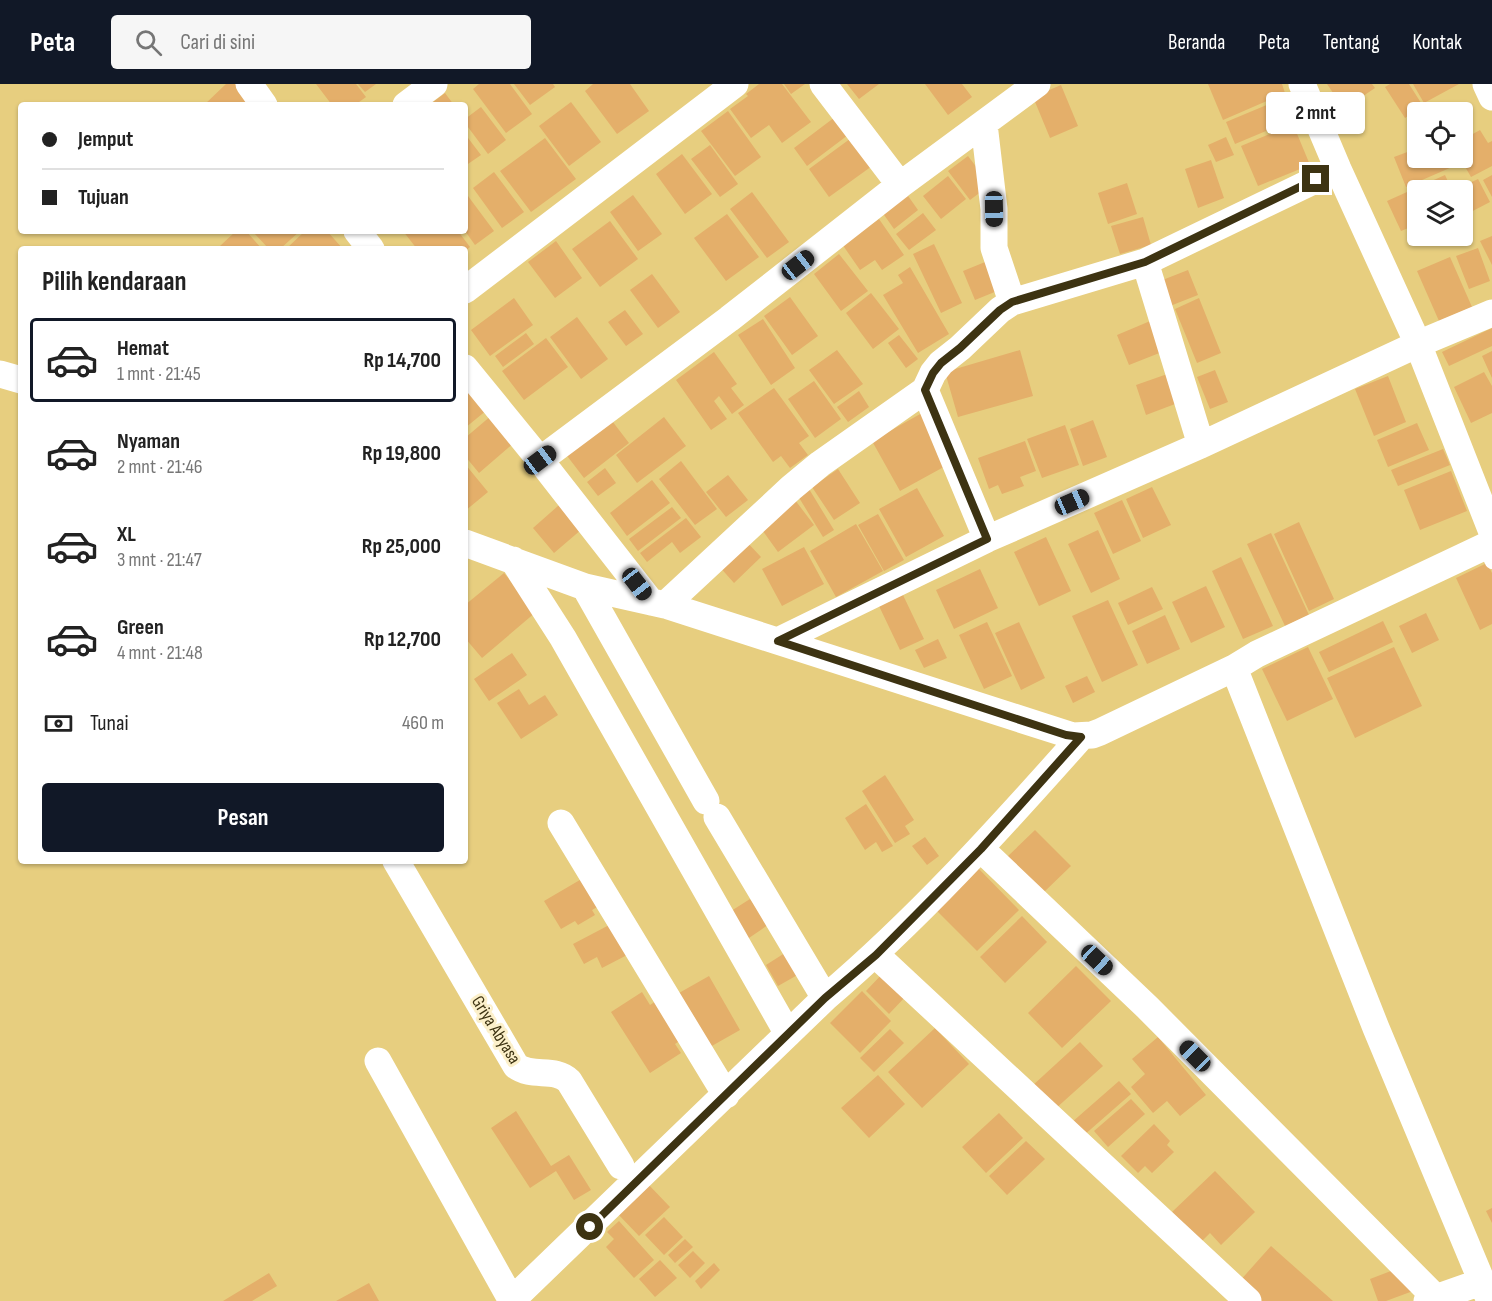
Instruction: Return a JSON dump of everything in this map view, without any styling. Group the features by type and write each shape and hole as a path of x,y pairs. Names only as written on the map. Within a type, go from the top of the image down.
{"street":[{"path":"249,84 262,102"},
{"path":"410,102 434,84"},
{"path":"468,288 735,84"},
{"path":"823,84 900,185"},
{"path":"540,460 738,312 900,185 1037,84"},
{"path":"468,544 585,588 658,603 1066,735 1081,737 1100,732 1234,668 1257,654 1490,546 1418,344 1302,84"},
{"path":"1486,84 1492,97"},
{"path":"984,124 994,209 994,249 1012,302"},
{"path":"658,603 820,464 925,390 941,363 1012,302 1145,262 1338,169"},
{"path":"359,234 369,246"},
{"path":"1145,262 1201,445"},
{"path":"778,641 987,539 1201,445 1418,344 1492,313"},
{"path":"468,372 658,603"},
{"path":"0,374 18,379"},
{"path":"925,390 987,539"},
{"path":"513,560 563,638 788,1034"},
{"path":"585,588 711,809 825,998"},
{"path":"981,849 1147,1007 1432,1299 1485,1291 1376,1028 1245,690 1234,668"},
{"path":"378,1061 511,1301 825,998 876,955 981,849 1081,737"},
{"path":"561,823 726,1095"},
{"name":"Griya Abyasa","path":"398,864 516,1066 521,1070 535,1073 560,1075 569,1081 621,1166"},
{"path":"876,955 1248,1301"}],"building":[{"path":"226,84 235,84 251,102 207,102"},
{"path":"316,84 356,84 366,97 359,102 330,102"},
{"path":"358,84 376,84 365,92"},
{"path":"479,84 510,84 532,114 506,133 473,89"},
{"path":"514,84 553,84 555,87 530,105"},
{"path":"593,84 630,84 649,111 617,134 585,91"},
{"path":"759,84 782,84 811,122 782,143 769,125 751,138 730,109 748,96 746,94"},
{"path":"784,84 805,84 791,94"},
{"path":"847,84 879,84 859,99"},
{"path":"925,84 962,84 972,97 948,115"},
{"path":"1208,84 1282,84 1285,93 1223,120"},
{"path":"1327,84 1372,84 1375,88 1344,109"},
{"path":"1390,84 1409,84 1420,102 1407,102 1407,117 1405,118 1385,87"},
{"path":"1413,84 1459,84 1426,102 1423,102"},
{"path":"1061,85 1078,126 1050,138 1033,97"},
{"path":"445,93 452,102 433,102"},
{"path":"1281,99 1290,121 1235,144 1226,122"},
{"path":"571,102 601,142 569,166 539,126"},
{"path":"481,107 506,140 488,154 468,127 468,117"},
{"path":"728,111 761,157 735,176 701,131"},
{"path":"839,114 852,132 807,166 794,148"},
{"path":"1293,124 1310,165 1258,186 1241,146"},
{"path":"1480,130 1488,143 1492,141 1492,166 1471,177 1466,168 1473,168 1473,134"},
{"path":"858,133 879,161 829,197 809,169"},
{"path":"1226,137 1234,155 1216,162 1208,145"},
{"path":"468,138 481,155 468,164"},
{"path":"545,138 576,179 531,212 500,171"},
{"path":"710,145 738,184 720,197 691,159"},
{"path":"1407,152 1407,168 1450,168 1422,180 1407,180 1406,187 1394,157"},
{"path":"682,154 712,194 685,214 656,174"},
{"path":"968,156 990,185 970,200 948,171"},
{"path":"1211,160 1224,198 1198,208 1185,169"},
{"path":"494,172 524,212 502,228 473,188"},
{"path":"1445,175 1447,180 1434,180"},
{"path":"1492,175 1492,197 1483,180"},
{"path":"948,176 966,199 941,219 923,196"},
{"path":"1478,179 1490,202 1473,211 1473,181"},
{"path":"1127,183 1137,214 1108,224 1098,193"},
{"path":"752,192 789,242 767,258 730,209"},
{"path":"1407,192 1407,229 1401,231 1387,201"},
{"path":"906,193 918,210 894,229 882,212"},
{"path":"633,195 662,234 638,251 610,212"},
{"path":"468,196 494,231 475,245 467,234"},
{"path":"923,213 936,230 909,250 896,234"},
{"path":"727,214 759,257 726,281 694,238"},
{"path":"1143,217 1151,245 1120,254 1111,226"},
{"path":"879,219 904,255 882,270 875,260 860,270 842,244"},
{"path":"610,221 638,259 600,287 572,249"},
{"path":"233,234 249,234 259,246 220,246"},
{"path":"255,234 297,234 283,246 266,246"},
{"path":"302,234 330,234 340,246 289,246"},
{"path":"405,234 460,234 470,247 468,249 468,246 415,246"},
{"path":"1492,236 1492,265 1480,241"},
{"path":"556,241 582,278 555,298 528,262"},
{"path":"934,244 962,303 941,313 913,254"},
{"path":"1478,248 1490,281 1469,289 1456,256"},
{"path":"839,254 868,291 841,311 814,274"},
{"path":"1450,257 1472,307 1439,321 1417,271"},
{"path":"990,260 1002,289 975,300 963,271"},
{"path":"910,267 949,334 918,353 883,295 903,283 898,275"},
{"path":"1188,270 1198,295 1170,306 1160,281"},
{"path":"652,274 680,312 658,328 630,290"},
{"path":"871,293 899,329 873,349 846,313"},
{"path":"790,297 818,336 792,355 764,316"},
{"path":"514,298 533,325 490,356 471,330"},
{"path":"1199,298 1221,353 1197,363 1175,309"},
{"path":"625,310 643,334 626,346 608,322"},
{"path":"577,317 608,359 581,379 550,337"},
{"path":"763,319 795,368 771,385 738,335"},
{"path":"1155,319 1167,350 1129,365 1117,335"},
{"path":"1492,328 1492,346 1449,366 1442,352"},
{"path":"526,333 534,344 503,367 495,356"},
{"path":"899,335 918,359 906,368 888,343"},
{"path":"546,338 568,367 524,400 502,371"},
{"path":"837,350 863,384 834,404 809,370"},
{"path":"1020,350 1033,396 958,417 945,372"},
{"path":"1492,351 1492,378 1482,356"},
{"path":"714,352 737,384 731,388 744,405 732,414 719,396 714,401 727,419 711,430 676,380"},
{"path":"1215,370 1228,402 1210,409 1197,377"},
{"path":"1173,372 1183,401 1146,415 1136,385"},
{"path":"1484,372 1492,386 1492,413 1471,423 1454,387"},
{"path":"1388,376 1406,422 1374,436 1355,389"},
{"path":"814,381 841,419 815,438 788,399"},
{"path":"474,382 493,405 468,426 468,387"},
{"path":"774,388 809,436 799,443 808,455 790,468 781,456 773,462 738,413"},
{"path":"859,391 869,407 848,422 837,407"},
{"path":"606,413 629,443 584,478 561,448"},
{"path":"922,413 951,463 900,491 872,441"},
{"path":"492,415 515,442 479,473 468,460 468,435"},
{"path":"664,417 686,446 637,483 616,455"},
{"path":"1093,420 1107,457 1083,466 1070,429"},
{"path":"1417,423 1429,450 1388,467 1377,440"},
{"path":"1065,425 1079,465 1042,478 1027,439"},
{"path":"1025,441 1036,471 1020,477 1024,486 1002,494 998,485 989,489 978,458"},
{"path":"1443,449 1450,465 1398,486 1391,470"},
{"path":"681,461 717,509 695,525 659,479"},
{"path":"468,468 488,492 468,509"},
{"path":"605,468 616,483 598,496 587,482"},
{"path":"838,469 860,503 834,520 812,487"},
{"path":"1451,471 1467,511 1420,530 1404,490"},
{"path":"728,475 748,500 726,517 706,492"},
{"path":"652,480 670,503 627,536 610,513"},
{"path":"1152,487 1171,525 1143,538 1126,499"},
{"path":"917,488 944,536 906,557 879,509"},
{"path":"809,489 834,530 823,537 798,496"},
{"path":"567,498 589,523 554,553 533,528"},
{"path":"795,500 814,525 778,552 760,527"},
{"path":"1122,500 1141,541 1113,554 1094,513"},
{"path":"672,507 681,518 638,551 629,539"},
{"path":"878,514 904,560 884,571 858,525"},
{"path":"686,518 701,537 680,553 672,542 647,562 640,553"},
{"path":"1299,522 1334,599 1309,611 1274,534"},
{"path":"856,524 883,571 836,597 810,551"},
{"path":"1098,530 1120,579 1091,593 1068,544"},
{"path":"1271,533 1309,615 1285,626 1247,544"},
{"path":"1046,537 1071,591 1039,606 1014,552"},
{"path":"745,540 761,557 734,583 718,565"},
{"path":"804,547 824,584 782,606 762,569"},
{"path":"1241,557 1273,626 1243,639 1212,571"},
{"path":"1487,563 1492,573 1492,624 1480,630 1456,578"},
{"path":"980,569 998,608 954,629 936,590"},
{"path":"504,573 536,612 482,658 468,642 468,603"},
{"path":"1206,586 1225,627 1191,643 1172,602"},
{"path":"1152,587 1163,609 1128,625 1118,603"},
{"path":"903,595 924,639 900,650 879,606"},
{"path":"1108,600 1138,665 1102,682 1072,616"},
{"path":"1426,613 1439,640 1412,653 1399,626"},
{"path":"1165,615 1180,649 1147,664 1132,631"},
{"path":"1383,621 1393,642 1329,672 1319,652"},
{"path":"987,622 1012,676 984,689 959,635"},
{"path":"1019,622 1045,678 1021,690 995,633"},
{"path":"938,639 947,658 924,668 915,650"},
{"path":"1308,647 1333,699 1287,721 1262,669"},
{"path":"1394,647 1422,706 1355,738 1327,678"},
{"path":"512,653 527,675 489,701 474,679"},
{"path":"1087,676 1095,692 1073,703 1065,686"},
{"path":"519,689 529,705 545,695 558,715 521,739 497,703"},
{"path":"885,775 914,820 905,826 910,834 895,843 862,791"},
{"path":"866,804 893,846 882,852 876,842 865,850 845,818"},
{"path":"1035,830 1071,866 1043,893 1007,857"},
{"path":"925,837 939,856 927,865 912,846"},
{"path":"978,868 1019,910 977,951 936,910"},
{"path":"585,877 601,905 592,910 595,915 578,925 575,921 561,929 544,901"},
{"path":"750,899 768,925 746,940 728,913"},
{"path":"1022,916 1047,942 1005,983 980,957"},
{"path":"613,923 629,954 602,968 597,957 584,964 573,944"},
{"path":"788,951 801,973 778,986 766,965"},
{"path":"1076,966 1111,1001 1062,1048 1028,1013"},
{"path":"884,972 907,995 889,1014 866,991"},
{"path":"709,976 740,1030 710,1047 679,993"},
{"path":"862,991 891,1021 860,1053 830,1023"},
{"path":"642,992 650,1005 656,1001 681,1040 675,1044 681,1053 650,1073 611,1012"},
{"path":"935,1028 969,1064 922,1108 888,1072"},
{"path":"890,1029 904,1043 874,1072 860,1058"},
{"path":"1158,1037 1206,1095 1180,1116 1167,1101 1153,1113 1131,1087 1145,1074 1132,1059"},
{"path":"1080,1042 1103,1066 1054,1110 1032,1086"},
{"path":"878,1075 905,1104 869,1138 841,1108"},
{"path":"1119,1081 1131,1094 1083,1136 1071,1123"},
{"path":"1131,1099 1145,1114 1108,1147 1094,1131"},
{"path":"516,1111 551,1166 569,1155 591,1190 574,1200 556,1171 530,1188 491,1128"},
{"path":"999,1113 1023,1138 986,1173 962,1147"},
{"path":"1154,1124 1170,1141 1167,1145 1174,1152 1152,1173 1145,1166 1138,1173 1121,1156"},
{"path":"1026,1141 1045,1159 1007,1195 989,1176"},
{"path":"1215,1171 1255,1212 1221,1245 1210,1233 1201,1242 1172,1212"},
{"path":"647,1183 670,1207 639,1236 617,1213"},
{"path":"1492,1208 1492,1223 1486,1211"},
{"path":"664,1217 683,1237 664,1255 645,1235"},
{"path":"619,1221 654,1260 634,1278 606,1247 614,1239 607,1232"},
{"path":"685,1239 693,1247 675,1263 668,1255"},
{"path":"1271,1246 1333,1301 1258,1301 1238,1283"},
{"path":"693,1251 705,1263 690,1278 678,1265"},
{"path":"660,1260 677,1278 655,1297 639,1279"},
{"path":"714,1263 720,1270 701,1289 695,1281"},
{"path":"1404,1266 1413,1291 1386,1301 1378,1301 1370,1279"},
{"path":"269,1273 277,1286 252,1301 223,1301"},
{"path":"369,1283 379,1301 336,1301"}],"route":[{"path":"590,1227 825,998 876,955 981,849 1081,737 1066,735 778,641 987,539 925,390 933,373 951,354 1012,302 1145,262 1316,179"}]}
